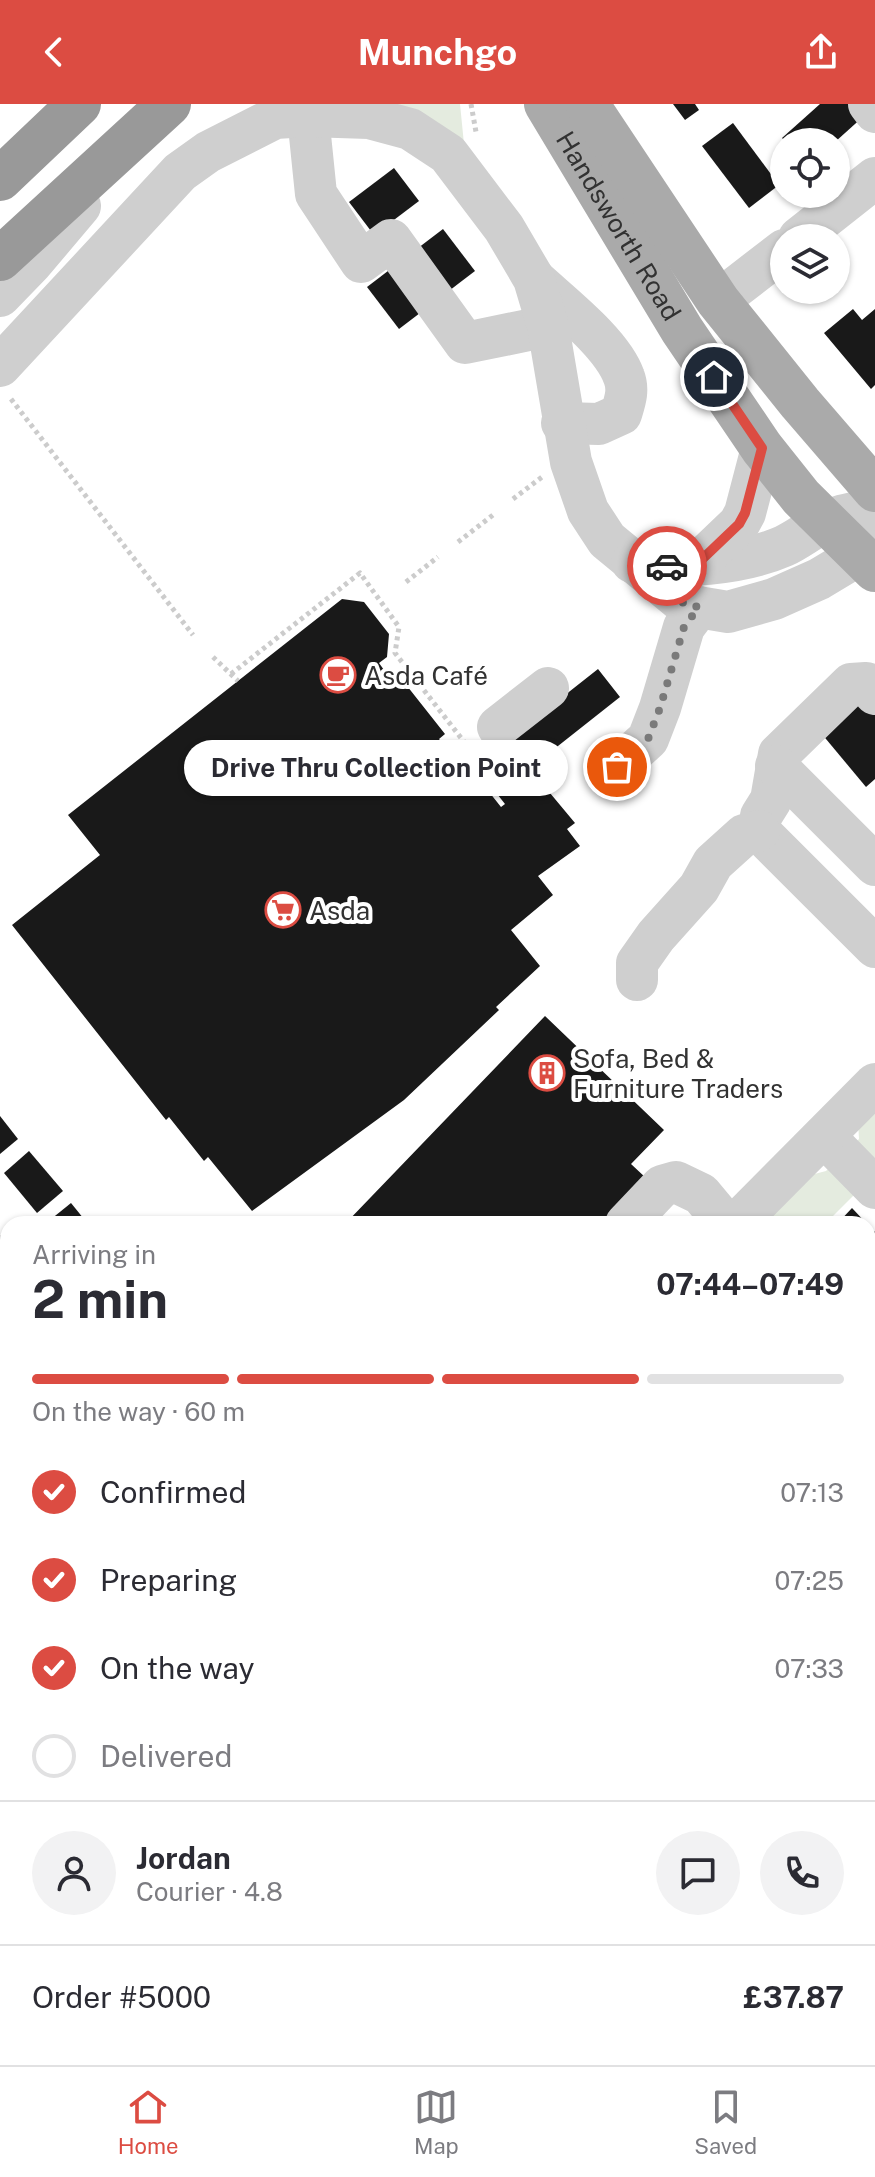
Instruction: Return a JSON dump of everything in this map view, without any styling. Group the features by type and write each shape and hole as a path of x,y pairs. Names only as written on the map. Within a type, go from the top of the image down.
{"highway":[{"path":"0,179 79,104"},
{"path":"0,259 159,113"}],"main road":[{"name":"Handsworth Road","path":"546,104 682,330 762,448 795,491 826,522 870,554"},
{"name":"Handsworth Road","path":"587,104 718,301 875,490"}],"street":[{"path":"869,104 875,112"},
{"path":"0,296 31,264 159,113"},
{"path":"308,116 316,194 361,262 391,240 465,343 548,326"},
{"path":"5,382 180,172 208,152 275,118 369,118 410,129 448,154 504,228 534,279 548,326 562,423 571,462 588,511 607,540 632,562 697,586 728,612 774,599 870,554"},
{"path":"817,224 875,178"},
{"path":"718,301 770,261"},
{"path":"534,279 602,342 624,376 627,394 621,414 599,424 562,423"},
{"path":"617,767 648,739 697,586 745,513 762,448"},
{"path":"697,586 787,545 842,515 875,509"},
{"path":"759,831 761,816 771,800 779,754 851,684 866,683 875,694"},
{"path":"484,738 548,688"},
{"path":"776,766 875,865"},
{"path":"759,831 875,947"},
{"path":"637,980 637,963 656,936 699,888 713,863 744,835 759,831"},
{"path":"744,1216 875,1084"},
{"path":"824,1136 875,1188"},
{"path":"634,1216 662,1186 676,1182 701,1194 719,1216"}],"path":[{"path":"5,382 193,635"},
{"path":"513,499 546,473"},
{"path":"458,542 493,515"},
{"path":"406,582 438,557"},
{"path":"231,674 360,573 399,627 395,653 484,738"},
{"path":"213,657 238,681"}],"shaded area":[{"path":"342,104 460,104 464,144"},
{"path":"875,1106 875,1174 833,1216 766,1216 803,1177 826,1171 859,1139 858,1121"}],"building":[{"path":"673,104 695,104 699,110 685,120"},
{"path":"820,104 855,104 865,115 850,128 793,128"},
{"path":"733,123 770,173 770,192 749,208 702,146"},
{"path":"394,168 419,201 374,235 349,202"},
{"path":"443,229 475,271 399,329 367,287"},
{"path":"853,309 862,320 875,309 875,385 871,389 824,333"},
{"name":"Asda","path":"342,599 364,602 389,634 387,657 379,663 389,677 396,672 445,734 439,739 450,753 455,749 501,807 505,804 475,766 598,669 620,697 539,761 554,779 545,787 575,823 567,829 580,846 538,876 553,895 511,930 540,966 496,1007 499,1010 404,1100 252,1211 208,1157 204,1161 169,1117 166,1120 12,925 100,855 68,815"},
{"path":"863,697 875,711 875,779 866,787 821,733"},
{"name":"Sofa, Bed & Furniture Traders","path":"545,1016 664,1130 631,1164 646,1178 610,1216 353,1216"},
{"path":"0,1116 18,1139 0,1154"},
{"path":"29,1151 63,1191 37,1213 4,1173"},
{"path":"71,1203 82,1216 55,1216"},
{"path":"852,1208 860,1216 844,1216"}],"way so far":[{"path":"617,767 648,739 684,627 699,607 686,605 632,562 667,566"}],"place":[{"name":"Asda Café","path":"338,675"},
{"name":"Drive Thru Collection Point","path":"617,767"},
{"name":"Asda","path":"283,910"},
{"name":"Sofa, Bed & Furniture Traders","path":"547,1073"}],"route":[{"path":"667,566 695,566 739,524 745,513 762,448 714,377"}]}
